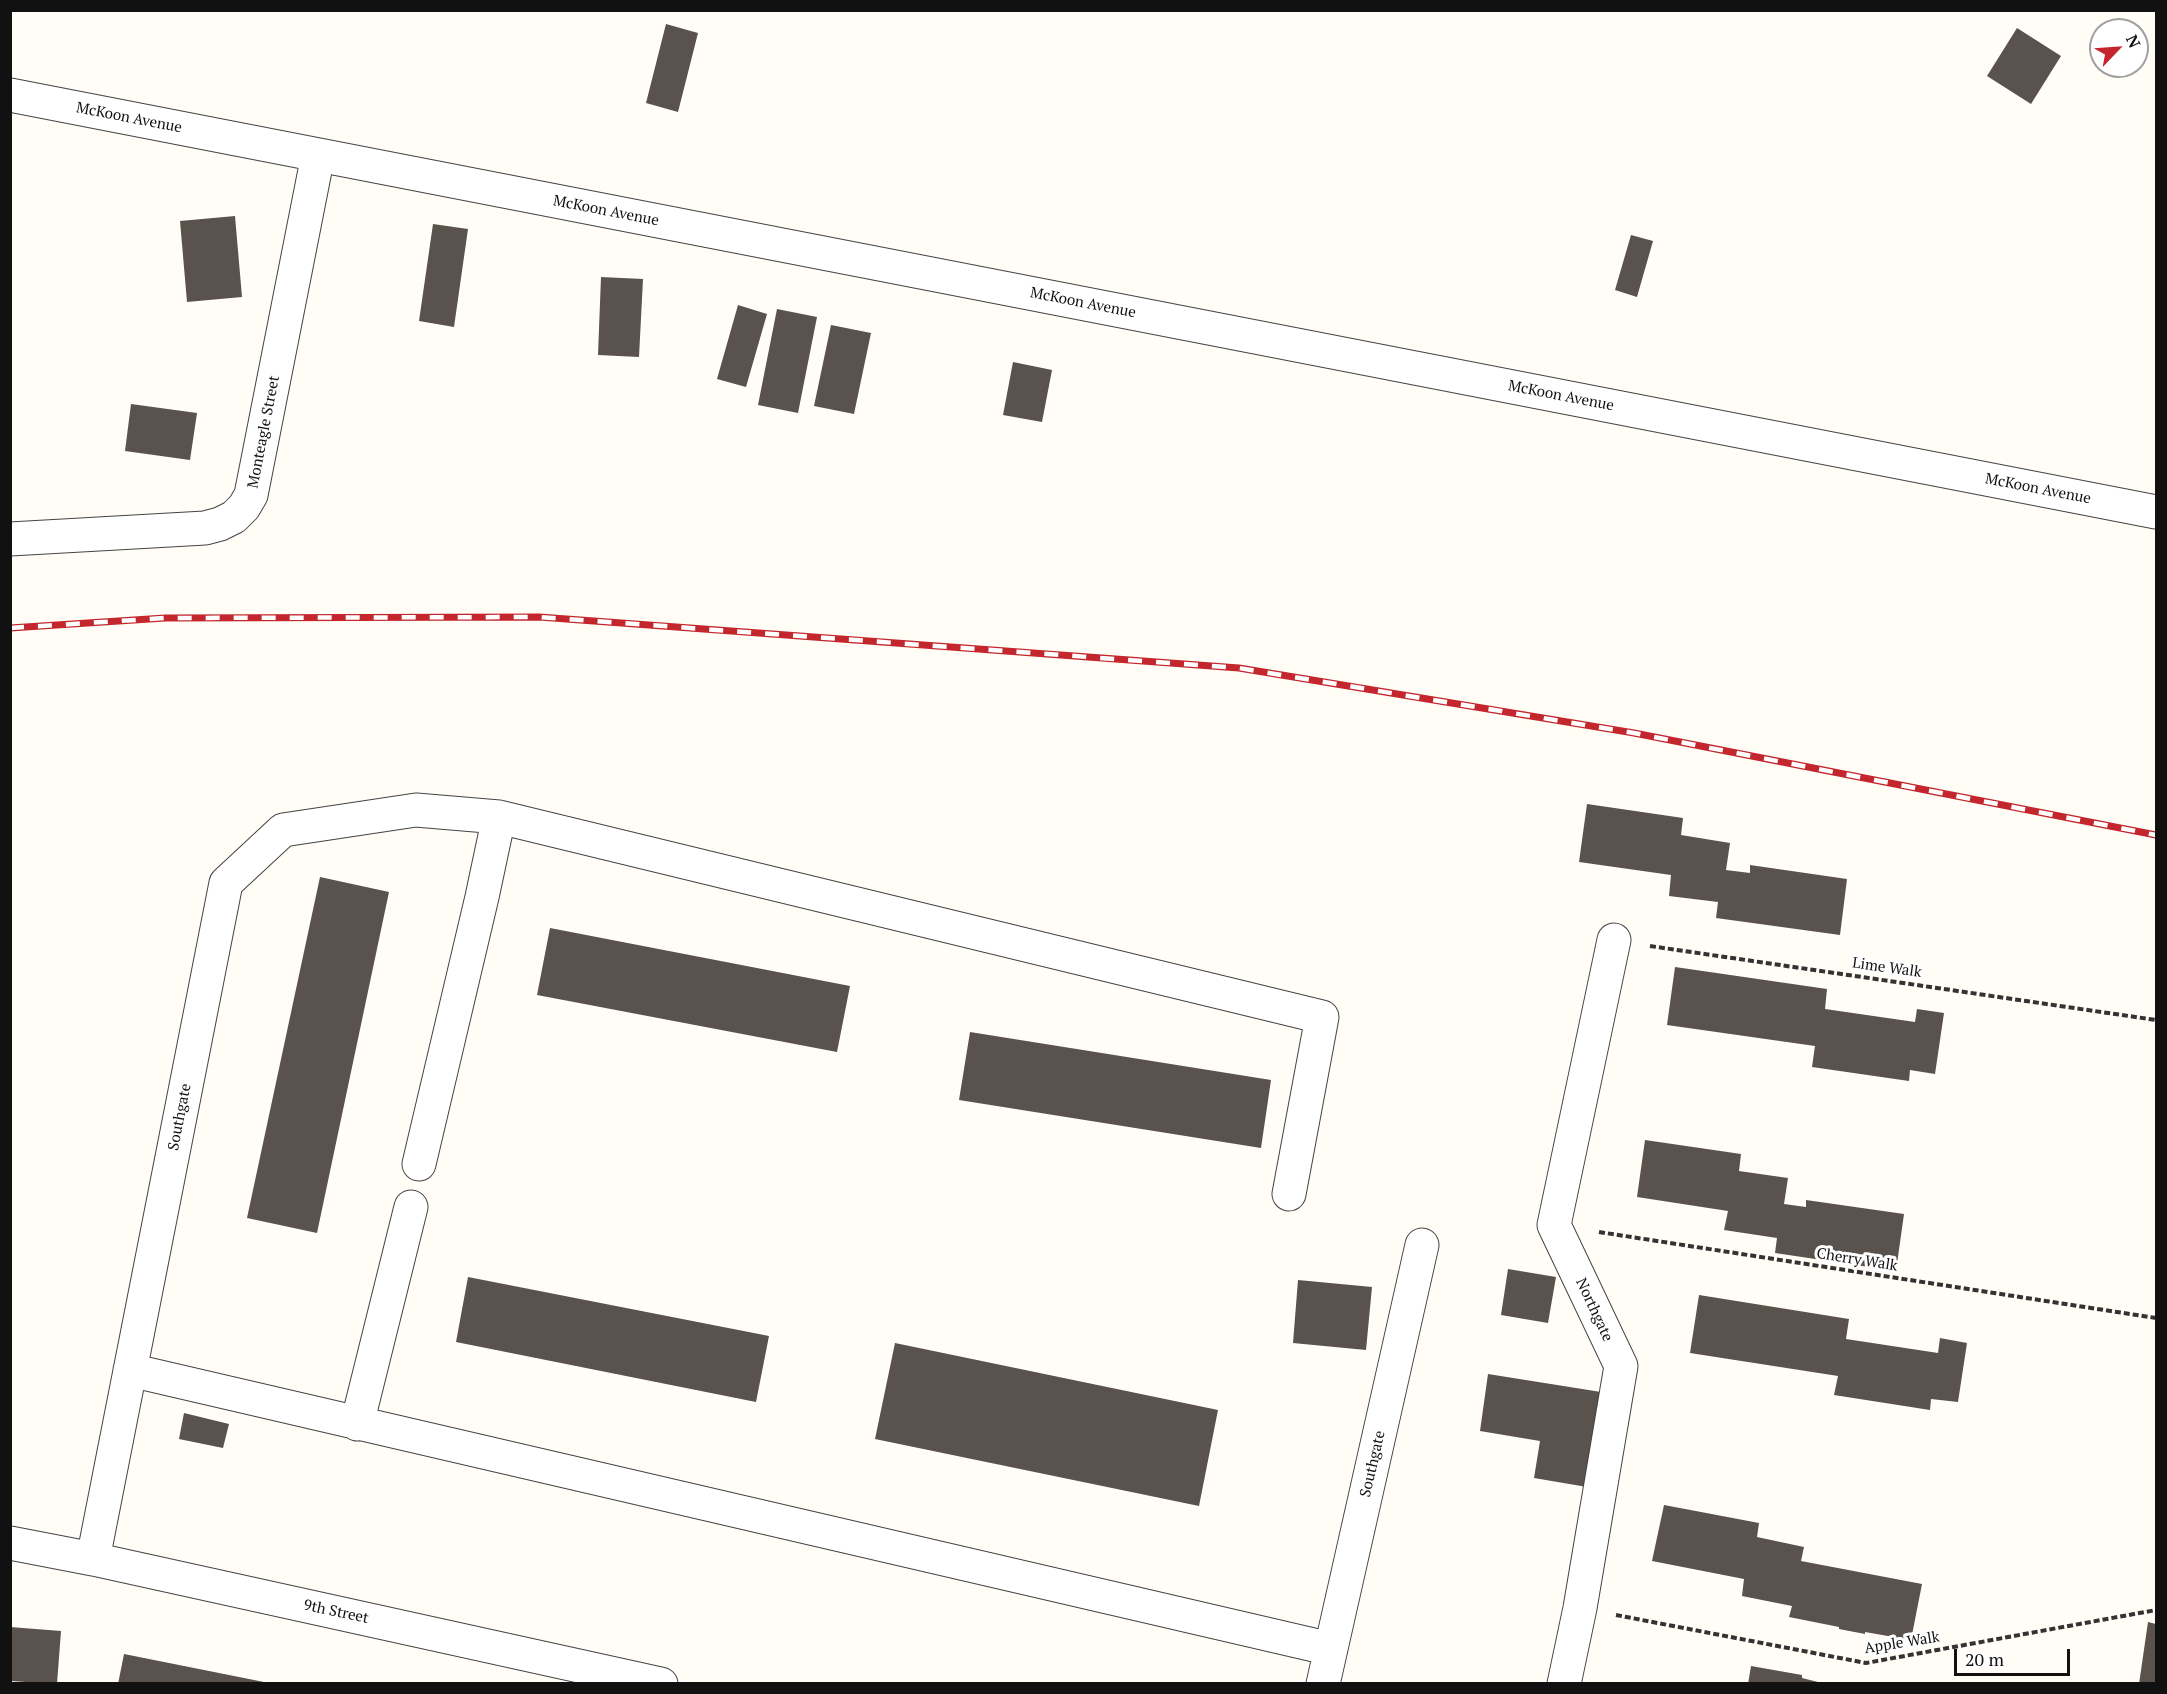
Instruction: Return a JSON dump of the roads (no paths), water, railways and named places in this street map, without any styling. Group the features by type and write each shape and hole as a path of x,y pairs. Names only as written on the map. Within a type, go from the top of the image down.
{"street":[{"name":"McKoon Avenue","path":"10,94 2157,512"},
{"name":"Monteagle Street","path":"10,539 64,534 205,528 234,517 244,507 252,495 318,154"},
{"name":"Southgate","path":"93,1558 226,883 283,830 416,810 499,817 1323,1017 1289,1194"},
{"path":"419,1164 499,817"},
{"name":"Northgate","path":"1564,1683 1580,1608 1621,1366 1554,1226 1614,940"},
{"path":"357,1424 411,1207"},
{"name":"Southgate","path":"1323,1683 1422,1245"},
{"path":"130,1370 1330,1650"},
{"name":"9th Street","path":"10,1543 93,1558 661,1683"}],"railway":[{"path":"10,628 165,618 539,617 1239,668 1634,733 2156,835"}]}
